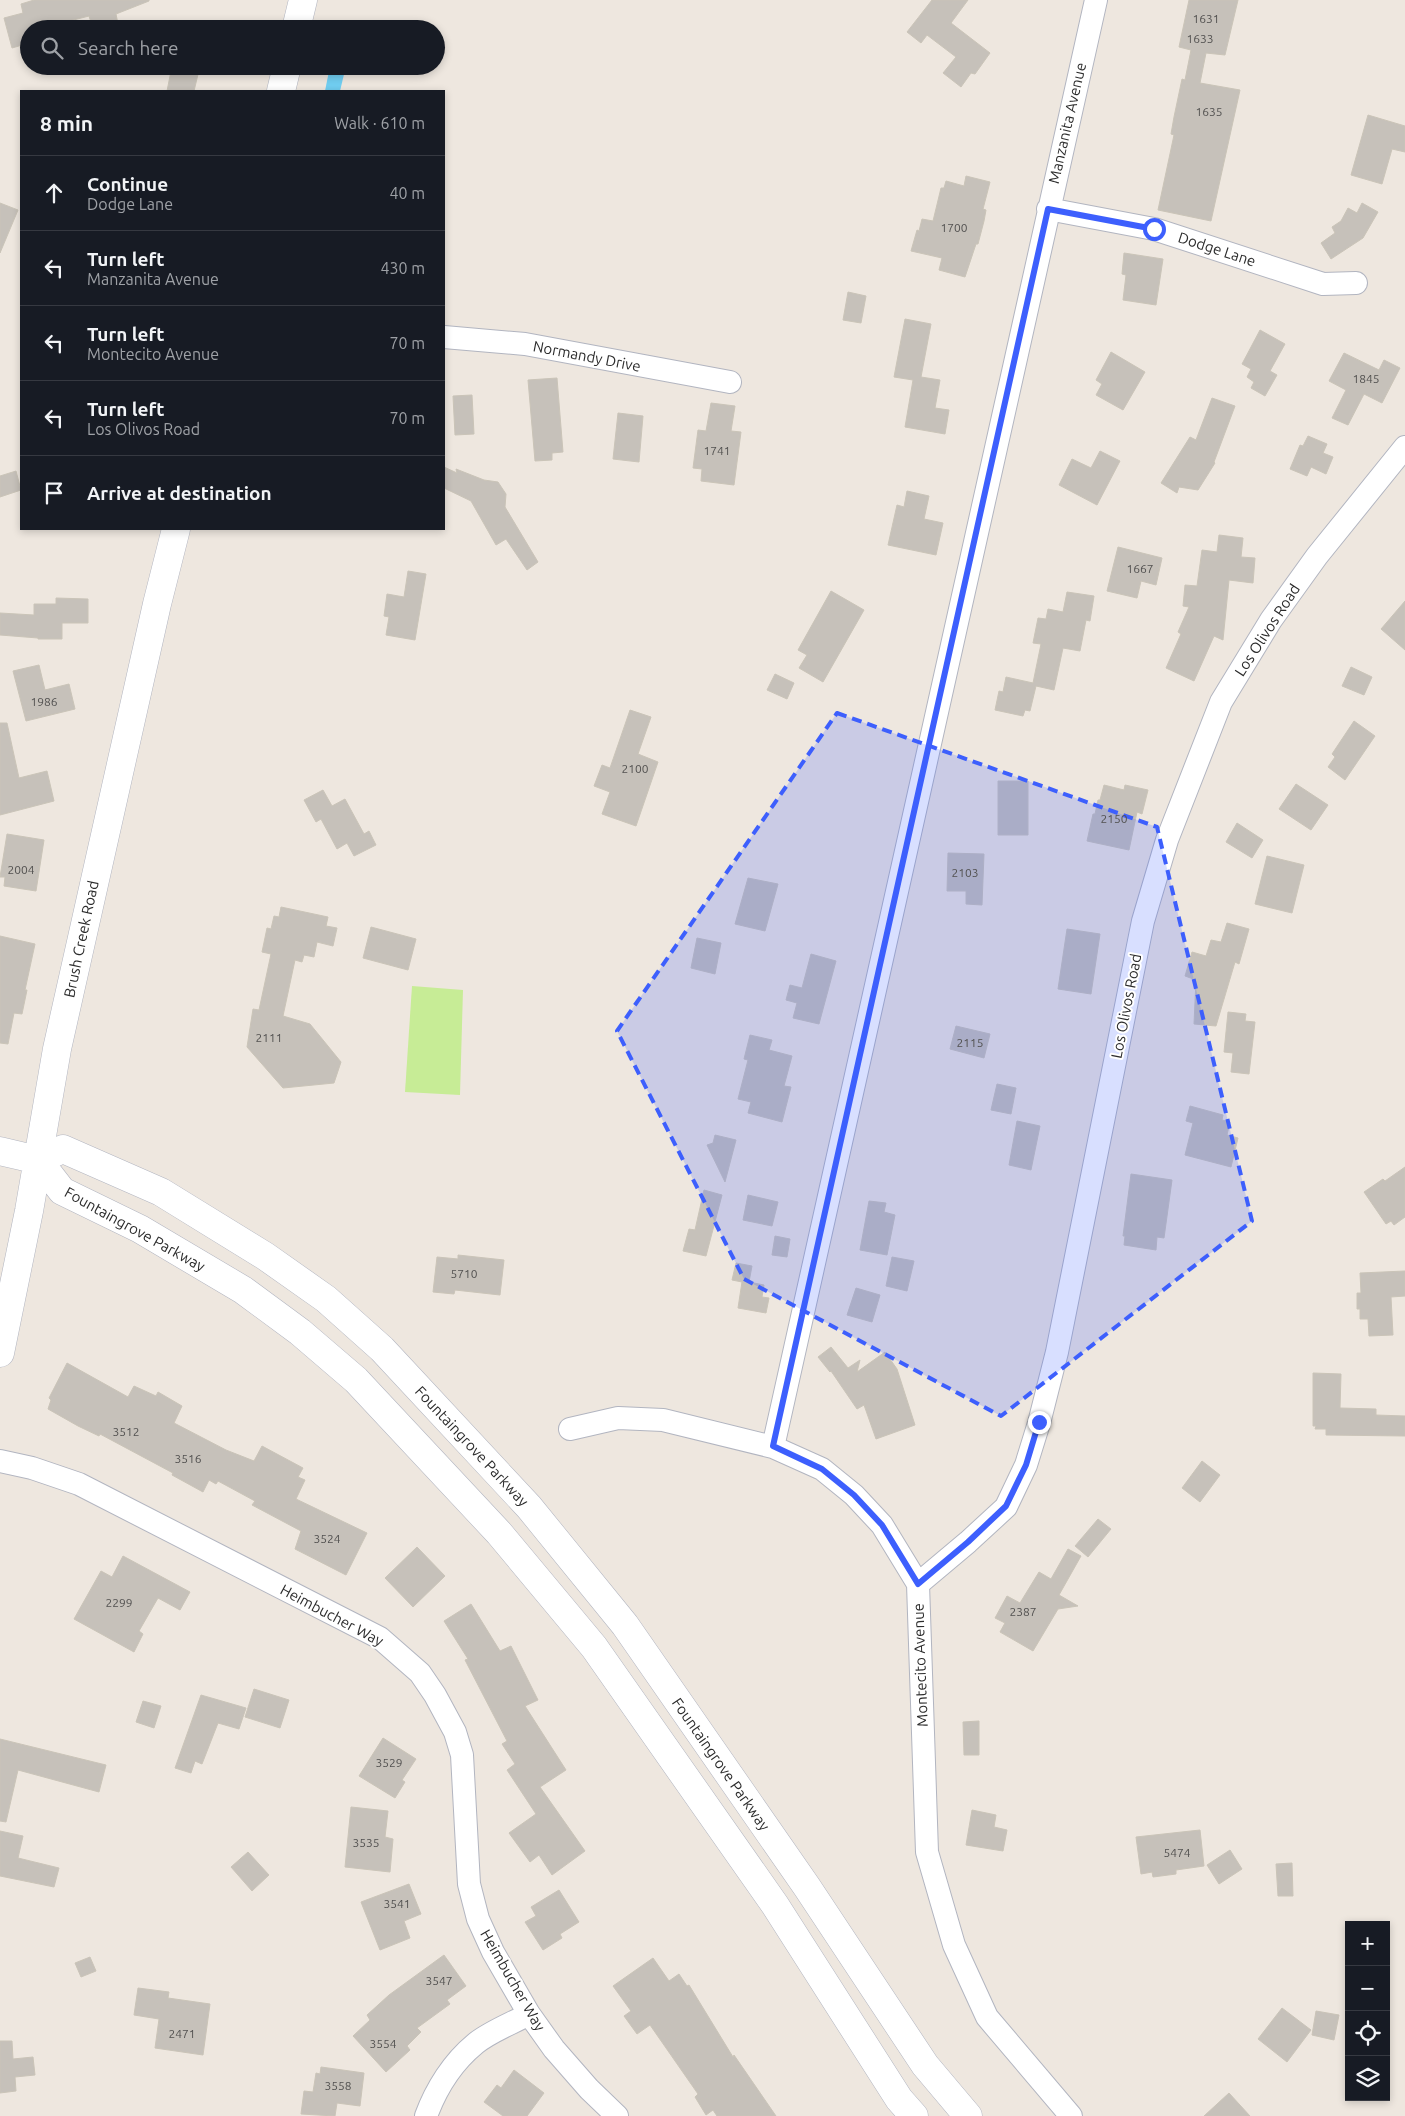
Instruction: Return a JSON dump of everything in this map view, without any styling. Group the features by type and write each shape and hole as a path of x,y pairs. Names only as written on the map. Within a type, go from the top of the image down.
{"main road":[{"path":"298,20 303,0"},
{"path":"281,90 285,75"},
{"name":"Brush Creek Road","path":"0,1353 38,1160 61,1030 157,604 176,530"},
{"name":"Fountaingrove Parkway","path":"914,2116 899,2099 775,1905 594,1647 499,1533 356,1380 300,1332 243,1290 140,1229 62,1191 38,1160 63,1149 161,1192 265,1256 326,1299 382,1349 529,1507 625,1625 801,1879 925,2064 968,2116"},
{"path":"0,1151 38,1160"}],"street":[{"name":"Manzanita Avenue","path":"773,1446 1096,0"},
{"name":"Dodge Lane","path":"1048,209 1154,229 1323,284 1356,283"},
{"name":"Normandy Drive","path":"445,337 525,344 730,382"},
{"name":"Los Olivos Road","path":"918,1584 968,1542 1006,1506 1026,1465 1057,1352 1143,921 1167,840 1221,702 1271,620 1317,556 1405,447"},
{"name":"Montecito Avenue","path":"570,1429 618,1418 663,1420 773,1446 822,1469 854,1495 882,1525 918,1584 927,1852 954,1945 987,2018 1071,2116"},
{"name":"Heimbucher Way","path":"0,1460 32,1468 80,1484 380,1638 420,1673 435,1695 455,1732 462,1755 470,1884 478,1919 494,1952 529,2014 589,2090 617,2116"},
{"path":"426,2116 432,2099 451,2069 476,2043 529,2014"}],"highlighted area":[{"path":"837,713 1157,827 1252,1221 1001,1416 744,1279 617,1031"}],"green space":[{"path":"412,986 463,990 460,1095 405,1092"}],"water":[{"path":"328,75 344,75 340,90 325,90"}],"building":[{"path":"34,0 149,0 116,14 117,20 90,20 89,16 73,20 20,20 20,46 12,48 4,18 23,13 21,4"},
{"path":"932,0 968,0 951,23 990,53 975,74 971,73 961,87 943,73 956,57 927,35 921,43 907,32"},
{"path":"1189,0 1238,0 1225,55 1206,53 1200,83 1240,90 1211,221 1158,210 1174,135 1171,134 1174,117 1182,79 1185,80 1191,50 1179,47"},
{"path":"170,75 198,75 194,90 167,90"},
{"path":"1368,115 1405,126 1405,152 1392,149 1382,184 1351,175"},
{"path":"966,176 990,182 983,209 986,210 978,244 976,244 965,277 939,270 942,258 911,251 922,219 933,221 941,188 944,188 946,181 964,186"},
{"path":"0,203 18,210 0,253"},
{"path":"1362,203 1378,212 1363,238 1331,259 1321,243 1335,233 1332,227 1341,221 1348,208 1357,213"},
{"path":"1124,253 1163,259 1156,305 1123,300 1126,275 1122,274"},
{"path":"848,292 866,296 861,323 843,320"},
{"path":"905,319 931,324 921,377 940,380 935,408 949,410 945,434 905,427 913,380 894,377"},
{"path":"1260,330 1285,344 1270,371 1277,375 1265,396 1251,388 1254,382 1247,377 1251,369 1242,364"},
{"path":"1111,352 1145,372 1123,410 1096,395 1102,384 1096,380"},
{"path":"1344,353 1379,370 1384,360 1400,368 1382,403 1364,394 1348,425 1332,418 1346,390 1329,381"},
{"path":"557,378 563,452 552,453 552,460 535,461 528,380"},
{"path":"472,395 474,434 455,435 453,396"},
{"path":"1212,398 1235,406 1215,463 1198,490 1179,487 1177,493 1161,483 1190,437 1196,440"},
{"path":"711,403 735,406 731,431 741,432 734,485 701,481 702,469 693,468 698,430 706,431"},
{"path":"618,413 643,416 639,462 613,459"},
{"path":"1308,436 1327,444 1323,453 1333,457 1326,474 1311,467 1307,476 1290,469 1300,445 1303,446"},
{"path":"1100,451 1120,461 1097,505 1059,485 1072,459 1091,468"},
{"path":"445,467 457,473 456,469 484,480 498,482 506,494 505,507 538,562 527,570 506,539 496,545 471,501 445,488"},
{"path":"16,471 20,490 0,497 0,476"},
{"path":"907,491 929,496 924,519 943,523 936,555 888,545 897,505 904,507"},
{"path":"1219,535 1243,538 1241,557 1255,558 1253,583 1229,580 1223,640 1214,636 1194,681 1166,668 1181,634 1178,632 1189,607 1183,606 1185,585 1197,586 1202,550 1217,552"},
{"path":"1118,547 1162,558 1156,585 1141,581 1137,598 1107,591"},
{"path":"408,571 426,574 415,640 386,635 389,617 384,616 387,594 404,597"},
{"path":"831,591 864,610 823,682 799,668 807,655 798,650"},
{"path":"1067,592 1094,596 1090,621 1086,620 1080,651 1063,648 1054,690 1036,686 1030,711 1025,710 1023,716 995,710 999,691 1003,692 1006,677 1033,683 1041,644 1033,643 1038,618 1046,619 1048,609 1063,612"},
{"path":"56,598 88,599 88,623 62,623 62,639 38,639 0,635 0,613 34,615 34,604 56,604"},
{"path":"1405,601 1405,650 1381,629"},
{"path":"39,665 45,690 69,684 75,709 26,721 13,671"},
{"path":"1351,667 1372,677 1364,695 1342,686"},
{"path":"775,674 794,683 787,699 767,690"},
{"path":"630,710 651,717 638,754 658,762 636,826 602,814 610,792 594,786 602,765 610,768"},
{"path":"1354,721 1375,736 1345,780 1328,767 1335,757 1332,754"},
{"path":"0,723 7,723 19,778 47,771 54,801 0,815"},
{"path":"998,781 1028,781 1028,835 998,835"},
{"path":"1296,784 1328,805 1311,830 1279,809"},
{"path":"1104,785 1124,790 1125,785 1148,790 1142,814 1137,812 1129,850 1087,841 1093,814 1095,814"},
{"path":"323,790 332,806 345,799 364,834 369,831 376,845 354,856 347,843 337,849 321,819 316,822 304,800"},
{"path":"1237,823 1263,840 1252,858 1226,842"},
{"path":"7,834 44,840 36,891 4,886 5,877 0,877"},
{"path":"948,853 984,854 982,905 966,904 966,891 947,891"},
{"path":"1267,856 1304,865 1292,913 1255,904"},
{"path":"748,878 778,884 765,931 735,924"},
{"path":"281,907 328,917 326,926 337,928 333,946 317,942 314,957 304,955 302,962 295,960 283,1016 310,1024 341,1062 334,1083 283,1088 247,1047 253,1009 259,1010 271,954 262,952 267,928 271,929 274,916 279,917"},
{"path":"1227,923 1249,929 1239,964 1235,962 1216,1026 1194,1024 1196,980 1185,976 1192,952 1206,956 1211,940 1221,942"},
{"path":"371,927 416,939 408,970 363,958"},
{"path":"1067,929 1100,934 1091,994 1058,989"},
{"path":"0,936 35,944 22,1014 14,1013 8,1044 0,1043"},
{"path":"697,938 721,943 715,974 691,968"},
{"path":"811,954 836,961 819,1024 793,1018 797,1003 786,1000 790,985 802,988"},
{"path":"1228,1012 1246,1014 1245,1021 1255,1022 1249,1074 1231,1072 1233,1053 1224,1052"},
{"path":"956,1026 990,1034 984,1058 950,1049"},
{"path":"750,1035 772,1040 769,1050 792,1056 784,1086 791,1087 782,1122 748,1113 751,1102 738,1099 748,1060 744,1059"},
{"path":"997,1084 1016,1088 1011,1114 991,1110"},
{"path":"1190,1106 1223,1115 1222,1120 1230,1122 1227,1135 1238,1138 1231,1167 1185,1155 1193,1123 1186,1121"},
{"path":"1017,1121 1040,1126 1031,1170 1009,1165"},
{"path":"715,1135 736,1140 725,1182 707,1145 713,1143"},
{"path":"1405,1167 1405,1217 1394,1225 1391,1221 1386,1224 1364,1192 1383,1179 1385,1181"},
{"path":"1131,1174 1172,1180 1164,1238 1157,1237 1156,1250 1124,1245 1125,1236 1123,1236"},
{"path":"704,1190 722,1195 706,1256 683,1251 689,1229 695,1230"},
{"path":"748,1195 778,1202 772,1226 743,1220"},
{"path":"869,1201 886,1203 884,1212 895,1215 887,1255 860,1250"},
{"path":"775,1236 790,1239 787,1257 772,1255"},
{"path":"458,1255 504,1260 500,1295 455,1290 454,1294 433,1292 437,1257 458,1259"},
{"path":"892,1257 914,1261 907,1291 886,1286"},
{"path":"736,1263 752,1266 749,1282 764,1285 762,1297 769,1298 766,1313 738,1308 742,1282 732,1280"},
{"path":"1405,1271 1405,1296 1391,1297 1393,1335 1369,1336 1368,1319 1360,1319 1360,1309 1357,1309 1357,1293 1361,1293 1360,1273"},
{"path":"856,1288 880,1295 872,1322 847,1315"},
{"path":"831,1347 848,1368 860,1360 857,1372 885,1352 897,1369 915,1425 876,1439 864,1405 857,1409 831,1371 818,1357"},
{"path":"67,1363 128,1397 134,1386 156,1396 158,1392 182,1406 174,1423 226,1450 254,1461 262,1446 303,1468 298,1477 305,1480 296,1499 367,1533 346,1575 295,1549 301,1531 252,1505 255,1501 218,1481 216,1484 209,1480 203,1492 172,1475 173,1473 48,1409 51,1400 49,1398"},
{"path":"1313,1373 1341,1374 1340,1408 1376,1409 1376,1415 1405,1416 1405,1436 1326,1435 1326,1429 1315,1429 1316,1426 1313,1426"},
{"path":"1202,1461 1220,1475 1200,1502 1182,1488"},
{"path":"1098,1519 1111,1529 1088,1557 1075,1546"},
{"path":"417,1547 445,1576 413,1607 385,1578"},
{"path":"1068,1549 1081,1556 1059,1595 1078,1606 1058,1609 1033,1651 1000,1632 1005,1623 995,1618 1007,1596 1020,1603 1039,1572 1051,1579"},
{"path":"123,1556 190,1592 180,1610 158,1598 139,1631 143,1634 134,1652 74,1619 101,1571 112,1577"},
{"path":"471,1604 500,1651 511,1646 538,1700 525,1706 566,1770 540,1787 585,1851 552,1875 539,1855 530,1862 509,1833 536,1814 507,1770 515,1764 502,1744 507,1741 465,1660 468,1659 444,1621"},
{"path":"254,1689 289,1700 280,1728 245,1717"},
{"path":"201,1695 246,1708 239,1729 218,1723 202,1764 195,1761 191,1773 175,1768"},
{"path":"143,1701 161,1706 154,1728 136,1722"},
{"path":"979,1721 979,1755 964,1755 963,1722"},
{"path":"383,1738 416,1759 402,1780 405,1782 395,1798 359,1776"},
{"path":"0,1739 106,1765 99,1792 18,1770 6,1822 0,1821"},
{"path":"351,1807 388,1811 385,1837 393,1839 390,1872 345,1867"},
{"path":"972,1810 996,1815 994,1827 1007,1830 1003,1851 966,1845"},
{"path":"1200,1830 1204,1866 1176,1870 1176,1874 1153,1877 1152,1872 1141,1874 1136,1837"},
{"path":"0,1831 23,1836 18,1858 59,1868 54,1887 0,1876"},
{"path":"1230,1850 1242,1869 1219,1884 1207,1865"},
{"path":"248,1852 269,1875 252,1891 231,1867"},
{"path":"1292,1863 1293,1896 1278,1896 1276,1864"},
{"path":"409,1884 421,1914 404,1921 410,1938 380,1950 361,1902"},
{"path":"559,1890 579,1922 560,1934 562,1938 543,1950 525,1922 536,1916 531,1907"},
{"path":"444,1955 466,1986 447,2000 450,2004 417,2028 421,2032 407,2046 410,2050 386,2072 353,2036 370,2020 367,2015 389,1995"},
{"path":"90,1957 96,1971 81,1977 75,1963"},
{"path":"653,1958 669,1981 679,1974 687,1986 689,1985 733,2057 734,2055 776,2116 717,2116 713,2110 706,2115 695,2097 698,2094 650,2025 637,2034 624,2016 631,2011 613,1986"},
{"path":"138,1988 169,1992 168,1998 210,2004 203,2055 155,2048 159,2019 134,2015"},
{"path":"1282,2008 1311,2030 1287,2062 1258,2039"},
{"path":"1316,2011 1339,2015 1334,2040 1312,2035"},
{"path":"0,2041 12,2041 13,2059 33,2057 35,2075 15,2077 16,2091 0,2093"},
{"path":"321,2067 364,2073 360,2106 337,2103 335,2116 301,2114 304,2091 313,2092 316,2073 320,2074"},
{"path":"514,2070 544,2093 527,2116 503,2116 484,2102 497,2085 501,2088"},
{"path":"1229,2093 1250,2116 1204,2116"}],"route":[{"path":"1039,1422 1026,1465 1006,1506 968,1542 918,1584 882,1525 854,1495 822,1469 773,1446 1048,209 1154,229"}]}
